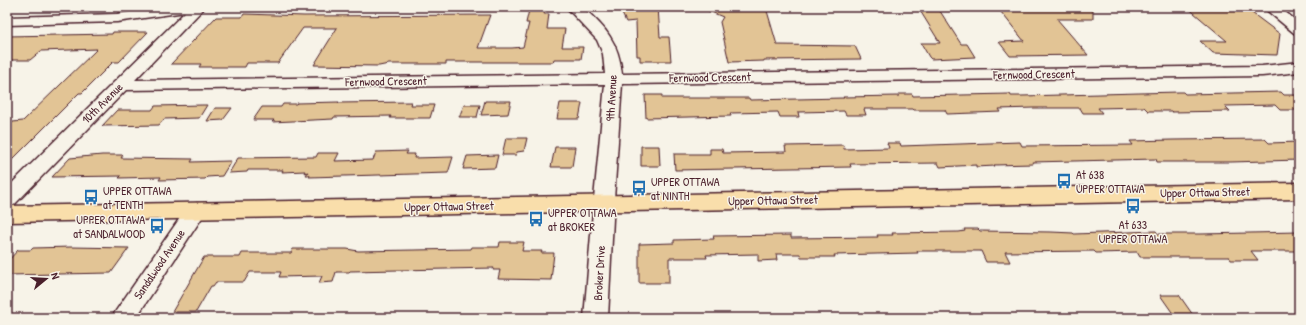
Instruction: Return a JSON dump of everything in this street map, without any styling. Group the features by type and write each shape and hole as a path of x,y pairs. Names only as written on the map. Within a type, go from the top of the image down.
{"main road":[{"name":"Upper Ottawa Street","path":"7,214 1299,190"}],"street":[{"path":"7,21 116,18 191,7"},
{"name":"10th Avenue","path":"7,200 198,7"},
{"name":"9th Avenue","path":"573,7 605,38 610,53 614,78 603,203"},
{"path":"1270,7 1299,30"},
{"name":"Fernwood Crescent","path":"121,84 1262,71 1299,67"},
{"name":"Broker Drive","path":"596,318 603,203"},
{"name":"Sandalwood Avenue","path":"123,318 197,210"}],"building":[{"path":"619,7 658,7 660,37 669,37 671,61 640,61 640,56 637,56 636,21 626,22"},
{"path":"699,7 747,7 767,11 777,45 855,46 861,59 764,60 729,62 720,22 723,17"},
{"path":"997,7 1093,7 1093,19 1057,19 1088,55 1010,56 999,42 1024,41"},
{"path":"1187,7 1244,7 1280,34 1277,55 1213,53 1200,41 1227,41"},
{"path":"938,8 961,44 967,44 975,57 931,59 929,57 921,43 940,43 919,9"},
{"path":"529,10 545,10 544,14 549,14 547,29 565,29 562,47 583,47 581,59 554,59 553,62 446,62 446,64 389,64 379,66 314,65 337,28 303,28 278,63 247,63 245,67 199,67 201,64 171,64 216,17 242,17 244,14 304,16 490,15 478,48 512,48 523,47 529,23 526,23"},
{"path":"113,32 148,32 119,62 113,62 82,93 79,93 7,165 7,127 13,122 23,121 97,49 41,51 30,60 7,60 7,36 112,34"},
{"path":"1183,92 1185,94 1281,92 1284,95 1299,95 1299,110 1280,110 1275,105 1225,106 1230,111 1172,112 1148,111 1144,107 1098,108 1102,113 1083,113 1080,108 999,109 1001,112 947,114 945,110 864,109 866,115 846,115 844,111 798,112 799,117 780,117 778,112 730,113 731,116 646,118 645,95 662,95 662,98 749,98 750,100 899,96 899,94 912,94 913,96 1010,94 1011,96 1022,96"},
{"path":"485,101 511,101 508,114 481,115"},
{"path":"339,102 338,103 411,102 410,105 434,105 430,118 390,118 391,116 334,117 333,119 272,122 274,120 253,120 262,107 281,107 283,104 297,103"},
{"path":"560,103 582,103 579,119 557,119"},
{"path":"207,105 199,118 164,119 159,125 102,126 117,110 152,110 155,106"},
{"path":"464,105 480,105 477,117 459,117"},
{"path":"215,108 232,108 223,120 207,121"},
{"path":"506,138 527,138 524,151 517,152 516,155 502,155"},
{"path":"1265,139 1269,143 1299,142 1299,160 1157,162 1156,159 1032,162 1033,164 976,167 976,165 940,167 938,163 850,164 851,167 675,170 674,154 710,154 710,149 722,149 723,153 786,152 785,146 843,145 844,149 889,148 887,143 900,143 901,146 1020,142 1022,146 1133,145 1130,141"},
{"path":"641,146 659,146 660,166 641,166"},
{"path":"555,147 575,147 572,167 551,167"},
{"path":"408,151 406,154 415,154 414,158 453,157 448,173 309,177 310,175 306,175 308,172 304,173 305,171 282,172 283,170 248,170 247,172 229,173 238,158 316,157 318,153 339,153 335,161 373,160 376,152"},
{"path":"123,155 121,158 193,159 191,162 231,161 222,176 207,177 205,179 159,180 161,177 119,178 121,176 52,177 70,158"},
{"path":"498,155 495,168 463,169 467,156"},
{"path":"964,229 978,229 980,231 1051,232 1074,234 1156,231 1158,234 1299,232 1299,251 1251,251 1258,260 1231,260 1229,257 1140,257 1137,252 1005,252 1010,262 986,262 981,251 917,251 918,253 834,255 835,257 801,257 800,254 776,254 777,260 758,261 758,254 706,255 707,258 669,258 669,283 639,283 639,244 674,243 674,240 714,239 713,236 791,235 791,238 878,237 877,235 893,235 892,233 959,232 965,231"},
{"path":"500,242 524,242 522,251 542,251 541,253 554,253 551,280 498,279 500,270 493,270 494,268 336,272 333,282 319,283 322,276 279,277 281,272 250,272 244,282 216,282 213,286 211,286 196,312 172,312 204,257 240,257 242,253 291,253 293,249 347,249 358,251 471,249 472,247 499,247"},
{"path":"71,247 129,248 111,273 7,275 7,262 18,250"},
{"path":"1160,295 1179,295 1193,315 1174,315"}],"place":[{"name":"At 638 UPPER OTTAWA","path":"1064,181"},
{"name":"UPPER OTTAWA at NINTH","path":"639,188"},
{"name":"UPPER OTTAWA at TENTH","path":"91,197"},
{"name":"At 633 UPPER OTTAWA","path":"1133,206"},
{"name":"UPPER OTTAWA at BROKER","path":"536,219"},
{"name":"UPPER OTTAWA at SANDALWOOD","path":"157,226"}]}
